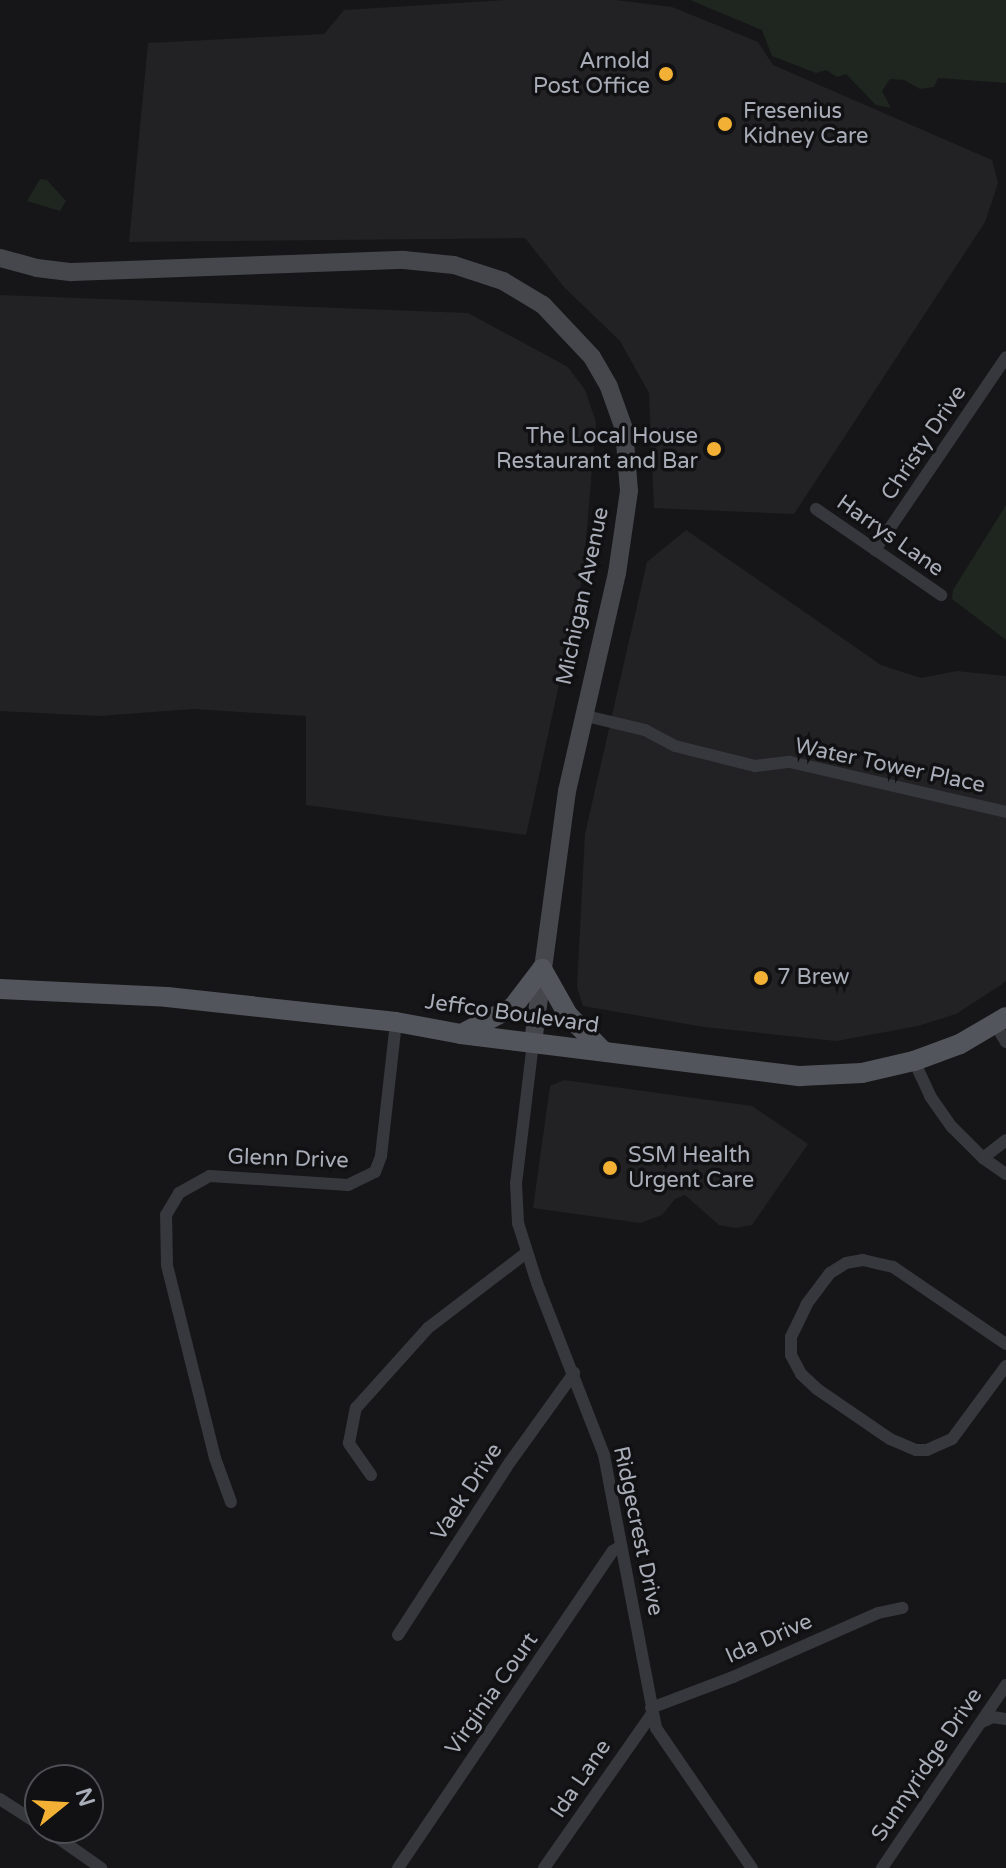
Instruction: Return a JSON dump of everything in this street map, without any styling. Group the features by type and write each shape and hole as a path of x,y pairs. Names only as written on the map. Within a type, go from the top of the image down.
{"main road":[{"path":"461,1034 513,1007 542,969 568,1015 602,1050"},
{"name":"Jeffco Boulevard","path":"0,989 167,997 396,1022 461,1034 800,1076 862,1073 914,1061 960,1044 1000,1020"}],"street":[{"name":"Michigan Avenue","path":"0,258 37,268 81,272 417,260 478,271 543,305 579,340 604,376 621,419 629,459 624,534 582,715 556,857 533,1043"},
{"name":"Christy Drive","path":"875,550 1006,357"},
{"name":"Harrys Lane","path":"816,509 941,595"},
{"name":"Water Tower Place","path":"582,715 645,730 675,746 755,766 790,762 1006,812"},
{"path":"1000,1020 1006,1042"},
{"name":"Glenn Drive","path":"231,1502 215,1458 167,1265 166,1215 179,1193 210,1176 348,1185 375,1172 381,1156 396,1022"},
{"name":"Ridgecrest Drive","path":"533,1043 516,1196 526,1253 604,1455 652,1711 670,1750 752,1868"},
{"path":"914,1061 942,1115 983,1158 1006,1174"},
{"path":"983,1158 1006,1140"},
{"path":"371,1475 349,1443 356,1408 428,1328 526,1253"},
{"path":"1006,1344 893,1267 863,1260 846,1263 830,1273 797,1320 791,1346 801,1374 817,1389 890,1439 916,1450 927,1450 952,1439 1006,1366"},
{"name":"Vaek Drive","path":"398,1635 510,1462 574,1373"},
{"name":"Virginia Court","path":"398,1868 613,1551 621,1546"},
{"name":"Ida Drive","path":"652,1711 878,1613 902,1608"},
{"name":"Sunnyridge Drive","path":"882,1868 1006,1685"},
{"name":"Ida Lane","path":"544,1868 652,1711"},
{"path":"980,1724 993,1717 1006,1719"},
{"path":"0,1799 24,1815"},
{"path":"66,1844 101,1868"}],"shaded area":[{"path":"505,0 616,0 672,7 758,42 773,65 992,160 998,183 985,222 794,514 654,508 649,393 620,341 564,287 525,238 129,242 148,43 324,34 344,10"},
{"path":"690,0 1006,0 1006,83 938,78 934,87 920,89 904,80 890,79 882,91 891,108 876,105 846,74 837,77 826,70 816,73 772,56 762,30"},
{"path":"40,179 47,180 66,201 60,211 27,201"},
{"path":"0,295 468,313 568,367 585,390 596,422 583,575 526,835 306,805 306,716 193,709 99,716 0,711"},
{"path":"1006,505 1006,640 952,599 953,590"},
{"path":"686,530 881,665 921,678 957,671 1006,676 1006,980 956,1014 918,1026 836,1041 704,1027 583,1006 577,987 585,834 647,562"},
{"path":"564,1080 752,1106 808,1144 752,1225 736,1228 719,1225 685,1195 675,1199 662,1215 640,1223 533,1208 550,1086"}],"place":[{"name":"Arnold Post Office","path":"666,74"},
{"name":"Fresenius Kidney Care","path":"725,124"},
{"name":"The Local House Restaurant and Bar","path":"714,449"},
{"name":"7 Brew","path":"761,978"},
{"name":"SSM Health Urgent Care","path":"610,1168"}]}
